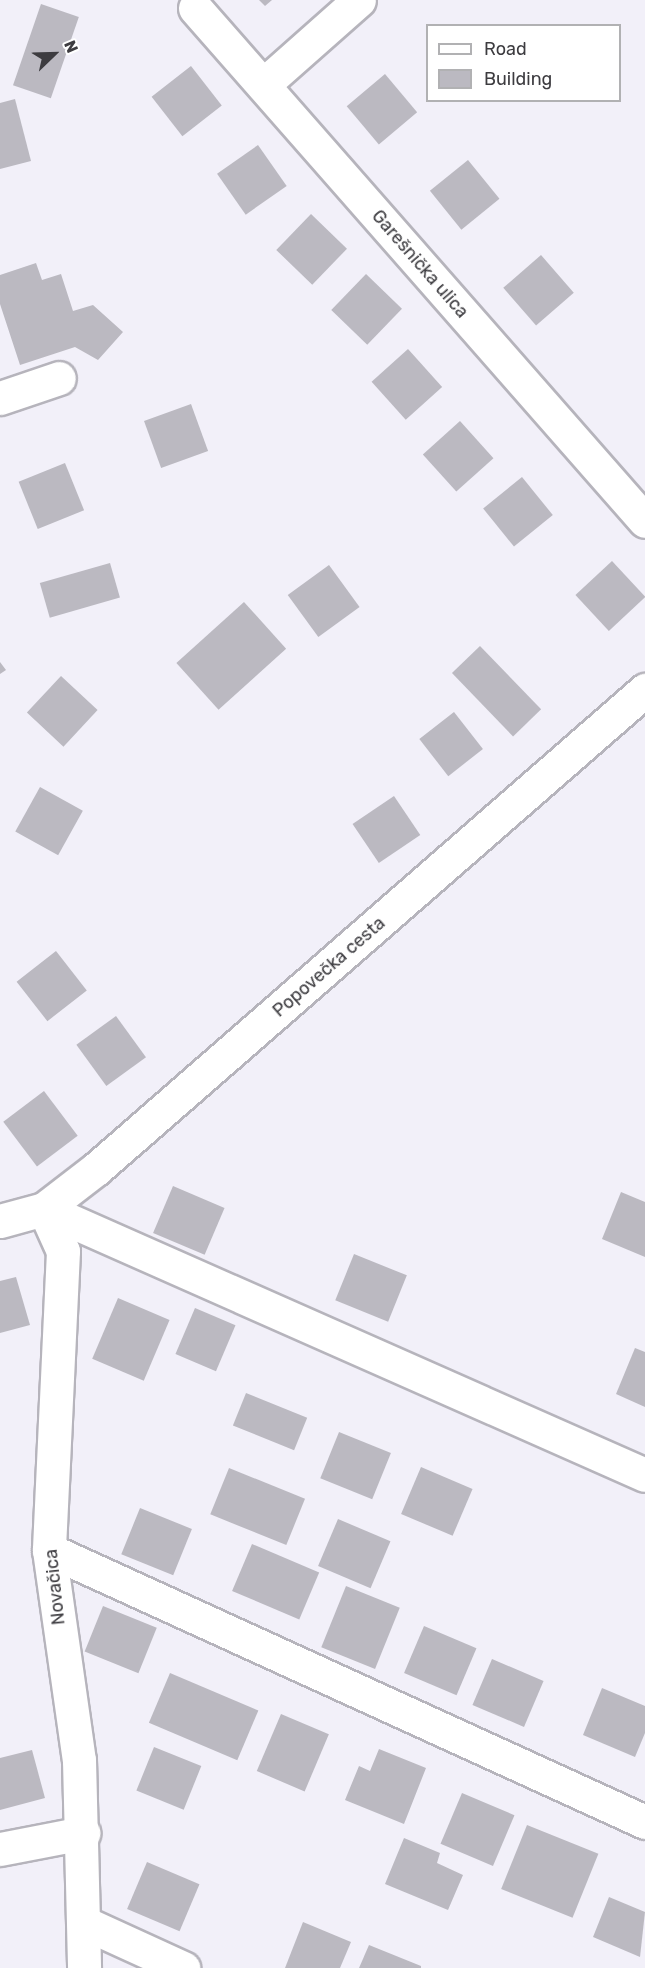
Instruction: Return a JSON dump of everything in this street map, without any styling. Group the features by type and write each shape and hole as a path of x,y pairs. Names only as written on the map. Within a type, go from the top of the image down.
{"street":[{"path":"263,85 357,1"},
{"name":"Garešnička ulica","path":"195,8 645,521"},
{"path":"0,398 58,378"},
{"name":"Popovečka cesta","path":"0,1221 44,1209 645,690"},
{"path":"44,1209 645,1474"},
{"name":"Novačica","path":"44,1209 63,1251 50,1550 83,1833 87,1924 84,1968"},
{"path":"50,1550 645,1822"},
{"path":"0,1849 83,1833"},
{"path":"87,1924 183,1968"}],"building":[{"path":"259,0 272,0 265,6"},
{"path":"41,4 79,17 51,98 13,85"},
{"path":"191,66 222,105 182,136 152,97"},
{"path":"385,74 417,112 379,144 347,106"},
{"path":"15,99 31,161 0,169 0,103"},
{"path":"258,145 287,186 246,215 217,174"},
{"path":"468,160 499,199 461,230 430,191"},
{"path":"311,214 347,249 312,285 276,250"},
{"path":"541,255 574,293 536,326 503,288"},
{"path":"36,263 42,280 61,274 73,311 93,305 123,332 98,360 75,347 20,365 0,304 0,275"},
{"path":"366,274 402,309 367,345 331,310"},
{"path":"408,349 442,387 406,420 372,382"},
{"path":"191,404 208,451 161,468 144,421"},
{"path":"460,421 493,458 456,492 423,454"},
{"path":"65,463 84,510 38,529 19,482"},
{"path":"522,477 553,515 514,547 483,508"},
{"path":"612,561 645,597 609,631 575,595"},
{"path":"110,563 120,598 50,618 40,583"},
{"path":"329,565 360,607 318,637 288,595"},
{"path":"244,602 286,649 219,710 176,663"},
{"path":"480,646 541,709 513,736 452,673"},
{"path":"0,662 6,670 0,674"},
{"path":"61,676 98,710 63,747 27,713"},
{"path":"454,712 483,749 448,776 419,739"},
{"path":"40,787 83,811 58,855 15,832"},
{"path":"394,796 420,835 379,863 353,824"},
{"path":"56,951 87,990 47,1021 17,982"},
{"path":"116,1016 146,1057 106,1086 76,1045"},
{"path":"44,1091 78,1136 37,1166 3,1122"},
{"path":"173,1186 225,1208 205,1255 153,1233"},
{"path":"621,1192 645,1202 645,1257 602,1239"},
{"path":"354,1254 407,1275 388,1322 335,1300"},
{"path":"16,1277 30,1325 0,1333 0,1281"},
{"path":"118,1298 170,1320 144,1381 92,1359"},
{"path":"195,1308 236,1325 216,1371 175,1354"},
{"path":"635,1348 645,1352 645,1407 616,1394"},
{"path":"246,1393 307,1418 294,1450 233,1425"},
{"path":"339,1432 391,1453 372,1499 320,1478"},
{"path":"421,1467 473,1489 453,1536 401,1514"},
{"path":"229,1468 305,1499 286,1545 210,1514"},
{"path":"140,1508 192,1529 173,1575 121,1554"},
{"path":"338,1519 390,1541 371,1588 318,1566"},
{"path":"252,1544 319,1573 299,1619 232,1591"},
{"path":"346,1586 400,1608 375,1669 321,1647"},
{"path":"103,1606 157,1628 138,1673 85,1651"},
{"path":"424,1626 476,1648 457,1695 404,1673"},
{"path":"492,1659 544,1681 524,1727 472,1705"},
{"path":"170,1673 258,1711 237,1760 149,1723"},
{"path":"602,1688 645,1706 645,1733 635,1757 583,1735"},
{"path":"281,1714 329,1734 305,1791 257,1771"},
{"path":"154,1747 201,1766 184,1810 136,1791"},
{"path":"379,1749 426,1768 404,1824 345,1800 359,1766 370,1771"},
{"path":"32,1750 45,1798 0,1810 0,1758"},
{"path":"462,1793 514,1815 493,1866 441,1844"},
{"path":"527,1825 598,1854 573,1918 501,1889"},
{"path":"404,1838 440,1853 437,1863 463,1875 448,1910 385,1884"},
{"path":"147,1862 199,1884 180,1931 127,1909"},
{"path":"609,1897 645,1912 640,1957 593,1937"},
{"path":"303,1922 351,1942 340,1968 285,1968"},
{"path":"369,1945 421,1966 421,1968 359,1968"}]}
